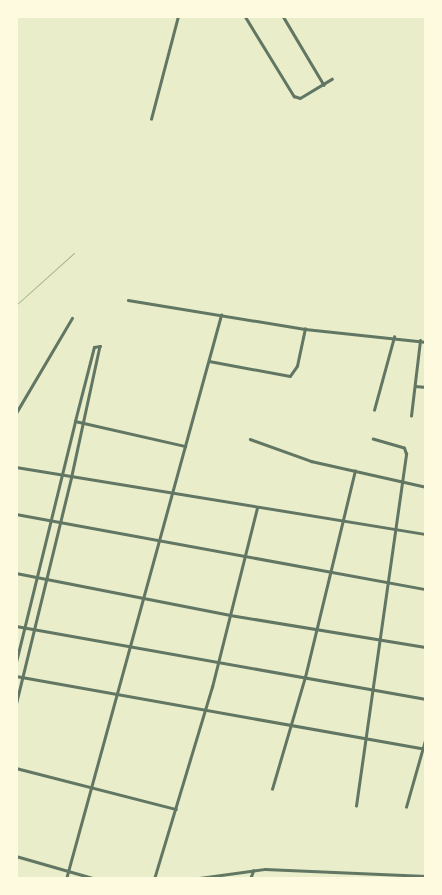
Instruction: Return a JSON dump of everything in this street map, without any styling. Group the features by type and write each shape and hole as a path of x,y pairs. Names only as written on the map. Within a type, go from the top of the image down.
{"street":[{"path":"151,119 178,16"},
{"path":"246,16 294,96 300,98 332,79"},
{"path":"283,16 324,84"},
{"path":"128,300 305,329 394,336 426,342"},
{"path":"66,879 94,787 221,315"},
{"path":"16,413 72,318"},
{"path":"209,361 290,376 297,366 305,329"},
{"path":"374,410 394,336"},
{"path":"411,416 420,341"},
{"path":"16,662 74,421 96,346 100,349 72,476 16,705"},
{"path":"415,386 426,387"},
{"path":"74,421 185,446"},
{"path":"250,439 311,461 426,486"},
{"path":"356,806 375,689 404,448 373,439"},
{"path":"16,467 174,495 426,534"},
{"path":"272,789 305,677 355,471"},
{"path":"154,879 205,711 257,508"},
{"path":"16,514 246,554 426,589"},
{"path":"16,573 230,615 316,627 426,647"},
{"path":"16,626 426,699"},
{"path":"16,676 205,711 290,723 424,748"},
{"path":"406,807 426,736"},
{"path":"16,768 176,809"},
{"path":"16,856 96,879"},
{"path":"250,879 253,870"},
{"path":"192,879 253,870 393,877 426,876"},
{"path":"348,874 348,879"}],"waterway":[{"path":"16,305 74,253"}]}
